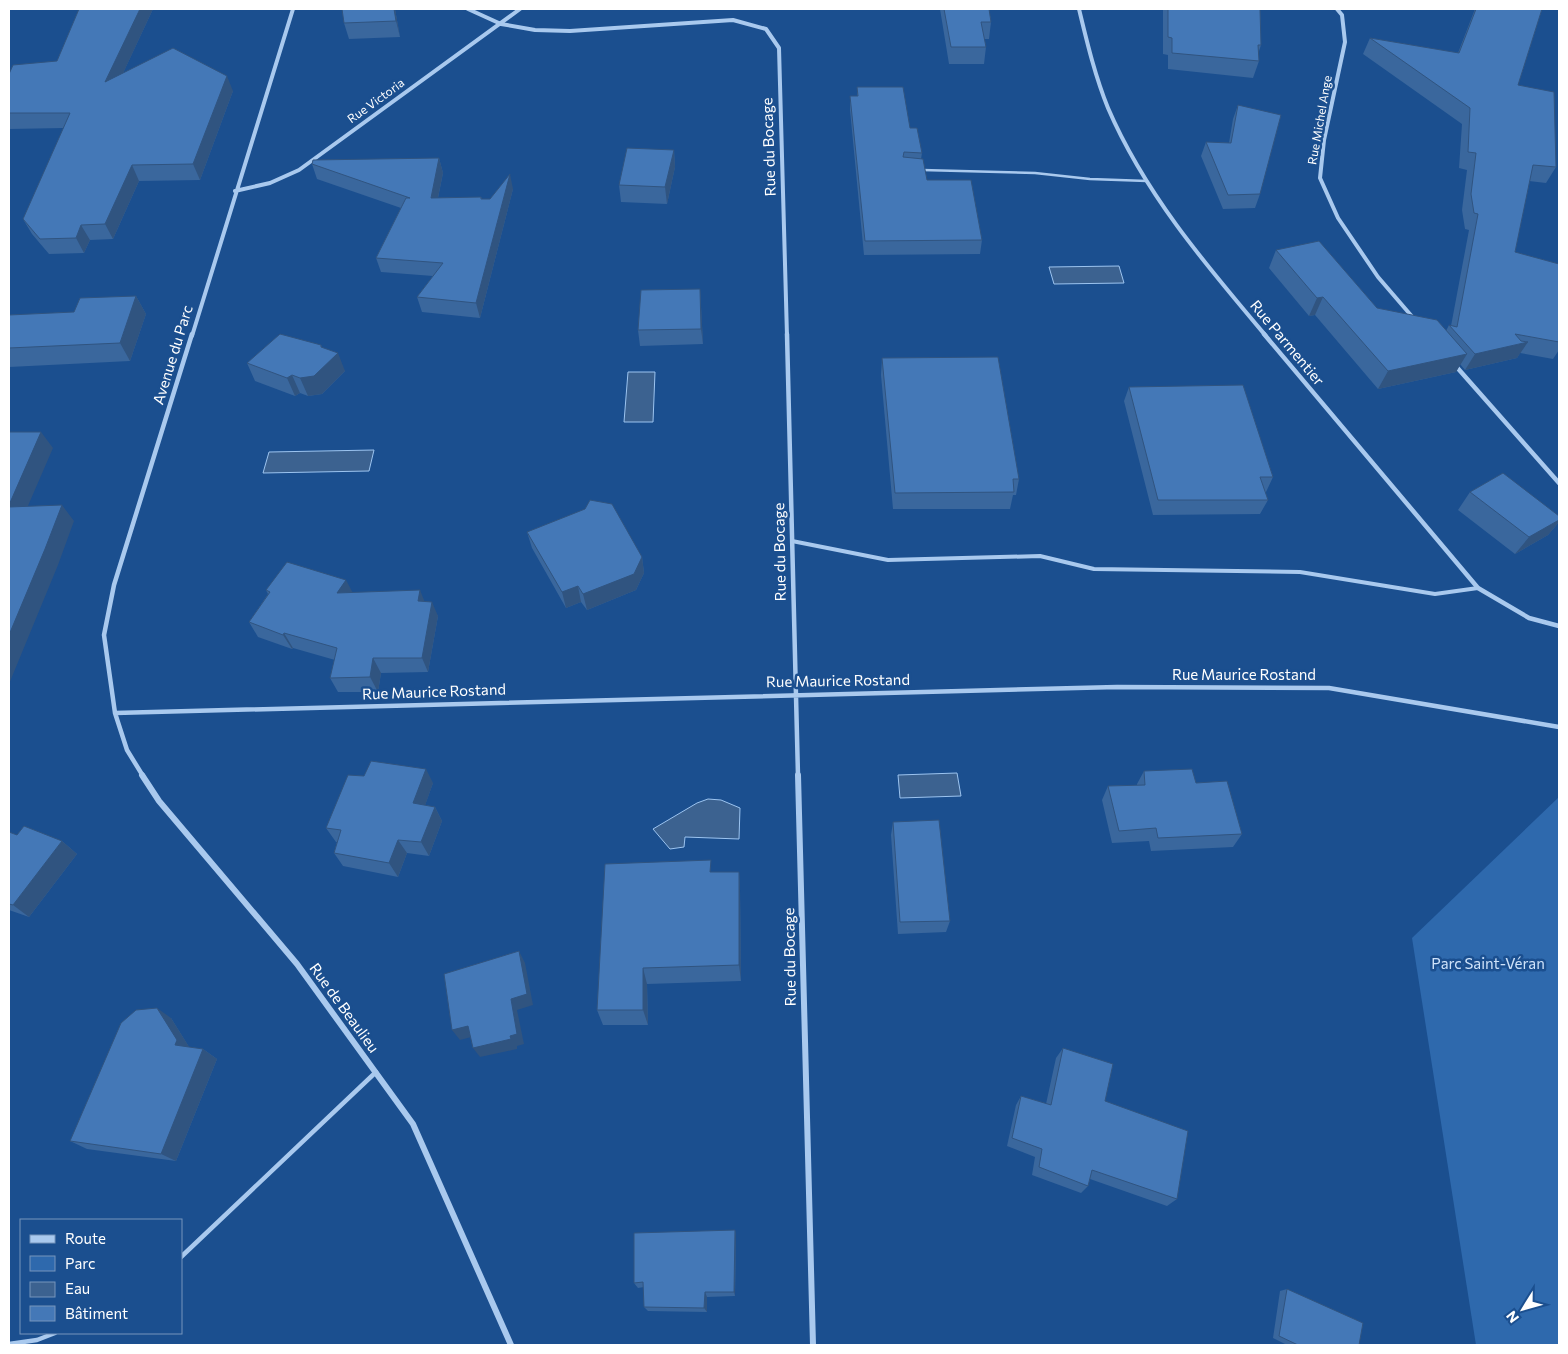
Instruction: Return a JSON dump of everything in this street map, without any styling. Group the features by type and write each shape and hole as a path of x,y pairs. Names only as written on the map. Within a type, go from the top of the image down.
{"street":[{"name":"Avenue du Parc","path":"115,713 104,635 114,585 235,190 293,9"},
{"name":"Rue du Bocage","path":"468,9 501,24 535,30 570,31 733,20 766,29 779,48 812,1345"},
{"name":"Rue Victoria","path":"235,190 270,183 299,170 520,9"},
{"name":"Rue Parmentier","path":"1079,9 1090,54 1108,106 1130,154 1165,211 1201,259 1478,588 1529,618 1559,626"},
{"name":"Rue Michel Ange","path":"1337,9 1342,15 1345,42 1324,140 1320,178 1338,218 1362,255 1378,277 1417,322"},
{"path":"1450,360 1559,483"},
{"name":"Rue Maurice Rostand","path":"115,713 796,694 1117,688 1330,688 1559,727"},
{"name":"Rue de Beaulieu","path":"115,713 127,750 159,801 297,964 413,1124 511,1345"}],"lane":[{"path":"913,170 1035,173 1090,180 1147,181"},
{"path":"792,541 888,560 1040,556 1094,569 1300,572 1435,594 1478,588"},
{"path":"182,1256 376,1072"},
{"path":"9,1344 37,1340 52,1334"}],"green space":[{"name":"Parc Saint-Véran","path":"1559,797 1559,1345 1476,1345 1412,938"}],"water":[{"path":"1119,266 1124,283 1054,284 1049,267"},
{"path":"628,372 655,372 653,422 624,422"},
{"path":"374,450 369,471 263,473 269,452"},
{"path":"957,773 961,796 900,798 898,775"},
{"path":"708,799 721,800 740,808 739,839 685,837 684,847 670,849 653,829 697,803"}],"building":[{"path":"79,9 140,9 105,82 173,48 227,76 193,164 132,165 105,224 81,225 76,238 40,239 23,219 70,113 9,113 9,74 13,65 57,61"},
{"path":"342,9 394,9 396,21 344,23"},
{"path":"944,9 989,9 991,22 981,22 986,47 951,47"},
{"path":"1168,9 1260,9 1261,45 1258,45 1259,61 1172,53 1172,38 1168,37"},
{"path":"1476,9 1542,9 1518,85 1554,92 1556,167 1533,165 1515,252 1559,264 1559,342 1515,334 1521,341 1528,342 1475,354 1449,325 1457,327 1478,214 1474,213 1471,194 1476,153 1468,152 1470,108 1370,38 1459,53"},
{"path":"857,87 903,87 910,128 917,128 922,153 904,152 903,157 923,159 927,180 971,180 982,240 865,241 850,96 858,96"},
{"path":"1238,105 1281,115 1260,194 1228,195 1206,142 1231,143"},
{"path":"627,148 674,150 665,187 619,185"},
{"path":"439,158 431,198 481,197 481,199 490,199 510,174 476,303 417,297 443,263 376,258 406,198 410,198 312,164 313,160"},
{"path":"1319,241 1377,308 1437,320 1467,354 1388,371 1323,297 1317,298 1276,250"},
{"path":"700,289 701,329 638,330 641,290"},
{"path":"136,296 120,343 9,348 9,315 74,312 80,298"},
{"path":"280,334 321,345 321,347 338,353 314,376 300,378 292,375 287,378 247,363"},
{"path":"998,357 1019,479 1013,479 1014,492 895,493 882,358"},
{"path":"1243,385 1273,477 1260,477 1268,500 1158,500 1129,387"},
{"path":"9,432 41,432 9,505"},
{"path":"1503,473 1559,516 1559,520 1529,537 1470,492"},
{"path":"590,500 612,504 642,557 634,574 583,594 578,586 562,592 527,532 585,509"},
{"path":"62,505 45,549 9,635 9,507"},
{"path":"287,562 346,580 337,593 420,590 418,601 432,602 422,658 373,658 370,677 330,678 337,648 284,633 283,635 249,622 270,592 266,590"},
{"path":"371,761 426,769 413,803 435,807 421,842 398,840 389,863 334,853 341,830 326,828 348,775 364,776"},
{"path":"1192,769 1196,783 1227,781 1242,834 1158,838 1156,828 1119,831 1108,786 1145,785 1144,771"},
{"path":"939,820 950,921 900,922 893,822"},
{"path":"24,826 62,841 13,905 9,904 9,832 17,835"},
{"path":"711,860 710,872 739,872 739,965 643,968 643,1010 597,1010 605,864"},
{"path":"519,951 527,994 511,999 517,1034 510,1036 511,1039 473,1048 468,1026 452,1030 444,974"},
{"path":"157,1008 177,1040 175,1045 203,1049 161,1154 70,1141 121,1023 136,1010"},
{"path":"1063,1048 1113,1064 1105,1101 1188,1131 1177,1199 1092,1170 1088,1186 1039,1167 1042,1149 1012,1138 1021,1096 1051,1105"},
{"path":"735,1230 734,1292 705,1292 704,1308 644,1307 643,1282 634,1283 634,1233"},
{"path":"1287,1289 1363,1323 1359,1345 1298,1345 1279,1336"}]}
